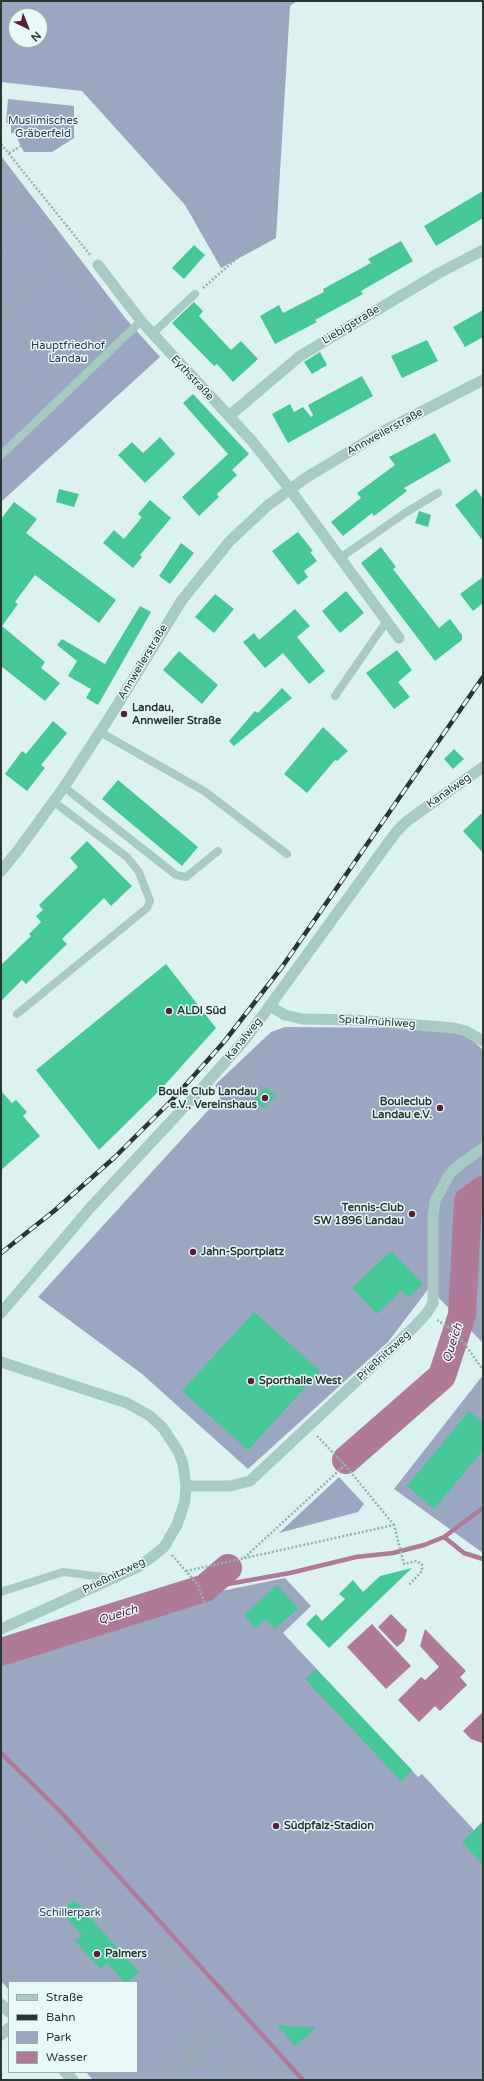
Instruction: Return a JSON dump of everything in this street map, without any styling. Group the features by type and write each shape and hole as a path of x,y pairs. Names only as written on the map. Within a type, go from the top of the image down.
{"street":[{"name":"Liebigstraße","path":"229,416 300,356 439,273 483,250"},
{"name":"Eythstraße","path":"98,265 152,334 229,416 289,488"},
{"name":"Annweilerstraße","path":"1,871 64,787 100,732 169,618 192,586 229,542 254,517 289,488 384,430 483,380"},
{"path":"289,488 399,638"},
{"name":"Kanalweg","path":"1,1313 90,1208 217,1072 270,1006 366,871 396,832 407,821 483,767"},
{"name":"Spitalmühlweg","path":"270,1006 285,1015 302,1019 356,1020 454,1028 480,1038"},
{"name":"Prießnitzweg","path":"186,1486 230,1486 250,1481 412,1329 427,1313 433,1303 433,1216 436,1200 449,1175 458,1166 483,1148"},
{"name":"Prießnitzweg","path":"1,1362 127,1403 150,1416 163,1428 178,1452 183,1464 186,1486 185,1501 173,1533 164,1547 138,1567 1,1628"}],"lane":[{"path":"152,334 195,294"},
{"path":"1,455 141,321"},
{"path":"340,558 405,513 438,493"},
{"path":"335,696 386,622"},
{"path":"100,732 204,791 287,854"},
{"path":"64,787 176,875 186,877 218,851"},
{"path":"17,1014 147,908 150,901 139,872 127,857 54,802"},
{"path":"1,1592 63,1572 111,1578"}],"path":[{"path":"195,294 256,244 268,232 272,214 276,111 286,1"},
{"path":"1,144 98,265"},
{"path":"9,153 21,146"},
{"path":"1,184 13,196 64,260 101,315 122,338"},
{"path":"1,208 13,196"},
{"path":"1,252 34,287"},
{"path":"64,260 34,287 2,312 73,385"},
{"path":"52,363 101,315"},
{"path":"1,360 48,409"},
{"path":"450,1328 464,1343 483,1370"},
{"path":"308,1426 345,1465 394,1525 404,1564 416,1561 422,1564 422,1572 409,1585"},
{"path":"244,1559 345,1465"},
{"path":"186,1571 394,1525"},
{"path":"164,1547 198,1585 206,1607"},
{"path":"1,1797 114,1910 270,2080"},
{"path":"1,1822 6,1828 16,1826 25,1821"},
{"path":"1,1962 18,1981"},
{"path":"189,2080 166,2054 198,2025 229,2060 206,2080"},
{"path":"203,2050 225,2030"},
{"path":"182,2040 191,2050"},
{"path":"196,2047 203,2050 206,2058 202,2063 195,2065 190,2063 187,2057 191,2050 196,2047"},
{"path":"177,2080 181,2071 190,2063"},
{"path":"202,2063 212,2074"}],"green space":[{"path":"1,1 297,1 290,6 276,238 221,268 185,205 82,91 1,82"},
{"name":"Muslimisches Gräberfeld","path":"8,99 74,106 74,138 52,152 24,152 18,140 19,133 11,133 11,123 6,123"},
{"name":"Hauptfriedhof Landau","path":"1,156 126,319 160,357 1,502"},
{"path":"285,1027 415,1028 464,1033 483,1050 483,1343 429,1288 388,1342 248,1469 142,1374 38,1297 222,1095 215,1085 271,1032"},
{"path":"483,1375 483,1553 394,1489"},
{"path":"339,1477 364,1504 358,1512 279,1533"},
{"name":"Südpfalz-Stadion","path":"285,1578 311,1606 283,1633 418,1777 422,1774 474,1830 483,1821 483,2080 93,2080 87,2073 138,2073 138,1981 8,1981 8,1989 1,1981 1,1657 202,1595"}],"water":[{"path":"391,1614 407,1630 404,1641 397,1647 378,1627"},
{"path":"372,1624 411,1666 386,1689 347,1647"},
{"path":"425,1629 466,1671 460,1677 467,1685 440,1711 435,1706 419,1722 398,1700 421,1677 425,1680 439,1667 420,1646"},
{"path":"483,1712 482,1743 471,1739 463,1731"}],"building":[{"path":"483,191 483,218 436,246 424,226"},
{"path":"401,241 413,261 361,291 363,294 315,320 317,322 275,344 260,316 279,305 283,313 324,292 323,289 371,263 368,259"},
{"path":"194,245 205,255 184,279 172,268"},
{"path":"194,302 203,311 199,316 231,350 241,341 258,359 233,382 217,364 214,366 172,323"},
{"path":"483,310 483,337 465,347 453,327"},
{"path":"427,340 438,361 402,378 391,356"},
{"path":"320,352 327,365 312,374 304,362"},
{"path":"362,376 373,396 288,443 272,414 290,404 294,412 303,407 311,417 313,415 308,405"},
{"path":"193,394 249,454 232,470 237,475 217,494 219,497 199,516 182,497 228,454 183,403"},
{"path":"435,433 451,461 404,488 407,491 374,516 372,513 343,536 331,522 361,498 357,493 395,465 389,457"},
{"path":"160,437 175,454 145,483 118,455 132,442 143,453"},
{"path":"59,489 79,494 74,507 56,502"},
{"path":"476,489 483,499 483,541 455,505"},
{"path":"150,500 171,518 140,555 142,557 133,568 103,543 114,530 124,539 142,517 138,514"},
{"path":"14,502 37,519 26,533 116,600 99,623 35,575 15,602 18,604 2,626 45,662 41,668 60,683 45,701 1,666 1,519"},
{"path":"419,511 431,515 428,527 415,523"},
{"path":"298,532 313,551 310,552 317,561 304,571 308,577 298,585 272,551"},
{"path":"181,543 194,553 170,584 159,576"},
{"path":"381,547 396,567 393,569 439,628 450,619 462,635 462,640 435,661 361,563"},
{"path":"483,577 483,603 473,611 460,594"},
{"path":"346,591 364,613 340,633 322,611"},
{"path":"215,594 234,609 214,633 195,617"},
{"path":"140,606 151,612 98,705 86,698 91,689 68,676 77,661 57,645 62,639 105,664"},
{"path":"295,609 310,626 297,637 325,671 309,684 283,653 265,668 243,642 254,633 259,640"},
{"path":"397,650 412,670 398,682 410,697 394,709 366,673"},
{"path":"179,651 218,685 202,704 163,670"},
{"path":"282,688 292,698 234,746 229,741 255,711 258,713"},
{"path":"53,721 67,733 41,765 45,768 27,791 5,774 22,751 26,754"},
{"path":"323,727 348,751 337,761 335,760 307,793 284,774"},
{"path":"454,749 464,759 453,769 444,759"},
{"path":"118,780 198,847 182,866 102,799"},
{"path":"483,812 483,853 463,831"},
{"path":"87,841 132,886 111,906 104,898 62,939 67,944 26,984 22,980 1,1001 1,965 31,936 29,934 41,922 36,916 43,910 39,905 78,867 70,858"},
{"path":"166,964 216,1028 162,1088 99,1150 36,1070"},
{"name":"Boule Club Landau e.V., Vereinshaus","path":"266,1087 275,1096 263,1108 254,1099"},
{"path":"1,1091 12,1103 16,1100 27,1112 23,1116 40,1136 1,1170"},
{"path":"391,1251 423,1284 409,1297 402,1290 377,1314 352,1288"},
{"name":"Sporthalle West","path":"254,1312 320,1371 248,1450 182,1391"},
{"path":"469,1411 483,1423 483,1450 434,1509 407,1486"},
{"path":"412,1568 329,1648 306,1624 316,1614 322,1621 345,1599 339,1594 353,1580 363,1592 380,1576"},
{"path":"277,1585 298,1608 275,1629 266,1619 255,1628 244,1615"},
{"path":"316,1669 412,1770 401,1781 305,1679"},
{"path":"483,1822 483,1865 462,1842"},
{"path":"74,1900 139,1972 129,1981 123,1981 107,1963 101,1969 75,1941 82,1935 61,1912"},
{"path":"277,2025 316,2028 295,2046"}],"waterway":[{"name":"Queich","path":"346,1460 442,1376 462,1315 468,1201 483,1190"},
{"path":"205,1588 290,1573 356,1557 393,1553 424,1545 444,1537 483,1508"},
{"path":"444,1537 464,1553 483,1559"},
{"name":"Queich","path":"1,1652 205,1588 228,1568"},
{"path":"1,1753 58,1809 303,2080"}],"railway":[{"path":"1,1253 54,1211 115,1157 172,1100 224,1042 282,967 483,677"}],"place":[{"name":"Landau, Annweiler Straße","path":"124,714"},
{"name":"ALDI Süd","path":"169,1011"},
{"name":"Boule Club Landau e.V., Vereinshaus","path":"265,1098"},
{"name":"Bouleclub Landau e.V.","path":"440,1108"},
{"name":"Tennis-Club SW 1896 Landau","path":"412,1214"},
{"name":"Jahn-Sportplatz","path":"193,1252"},
{"name":"Sporthalle West","path":"251,1381"},
{"name":"Südpfalz-Stadion","path":"276,1826"},
{"name":"Palmers","path":"97,1954"}],"park label":[{"name":"Schillerpark","path":"70,1913"}]}
